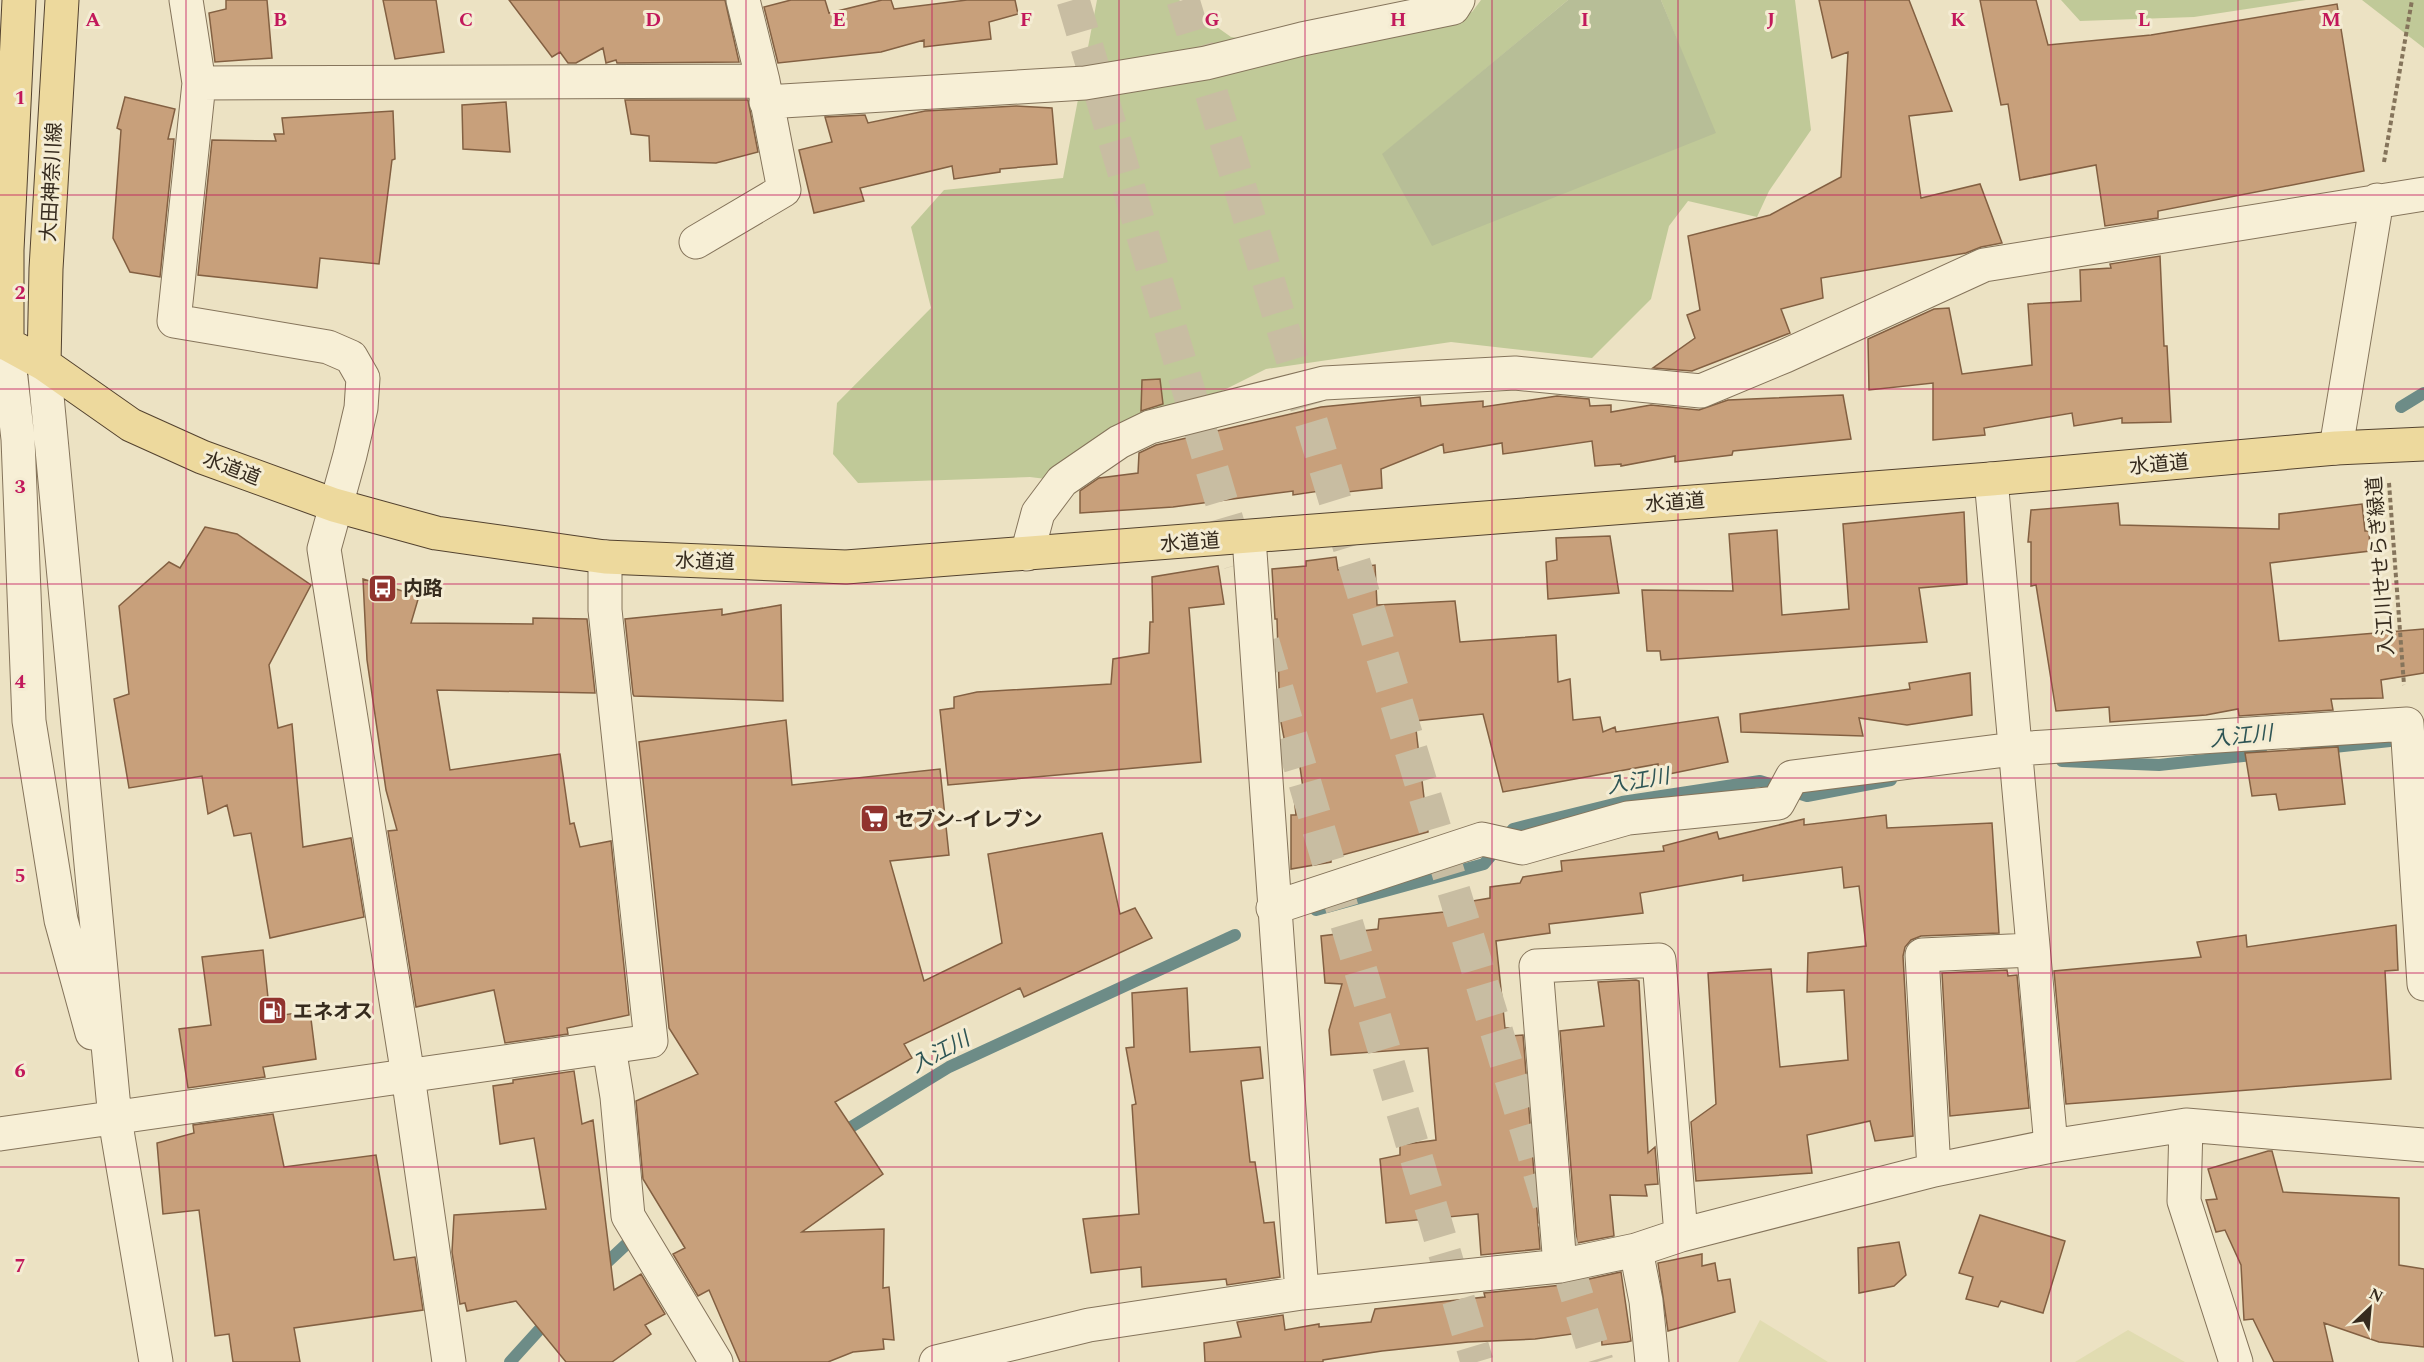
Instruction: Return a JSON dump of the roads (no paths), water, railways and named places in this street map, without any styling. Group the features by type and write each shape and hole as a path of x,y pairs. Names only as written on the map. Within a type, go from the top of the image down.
{"main road":[{"name":"大田神奈川線","path":"4,342 19,0"},
{"name":"大田神奈川線","path":"44,364 46,269 62,0"},
{"name":"水道道","path":"4,342 44,364 131,425 202,457 334,505 435,533 605,557 846,567 1249,538 1991,479 2336,448 2424,444"}],"street":[{"path":"186,0 199,83 174,321 328,347 351,357 363,378 361,408 324,549 408,1076 449,1362"},
{"path":"696,242 784,190 765,91 743,0"},
{"path":"199,83 765,91 1085,83 1206,63 1302,39 1453,8 1458,0"},
{"path":"1027,554 1038,513 1062,481 1119,442 1150,427 1323,383 1515,373 1701,391 1785,356 1984,265 2424,194"},
{"path":"2336,448 2377,200"},
{"path":"4,342 18,439 29,721 61,920 115,1119"},
{"path":"44,364 115,1119 156,1362"},
{"path":"1991,479 2051,1146"},
{"path":"1249,538 1273,908 1302,1293"},
{"path":"0,1134 651,1041 605,610 605,557"},
{"path":"1273,908 1482,839 1522,848 1628,818 2014,749 2407,724 2424,984"},
{"path":"1934,1170 1922,955 2032,950"},
{"path":"1560,1266 1536,966 1659,960 1681,1235"},
{"path":"609,1047 617,1097 628,1216 716,1362"},
{"path":"936,1362 1089,1325 1302,1293 1560,1266 1636,1250 1681,1235 1934,1170 2051,1146 2186,1125 2424,1145"},
{"path":"2186,1125 2184,1201 2236,1362"},
{"path":"1636,1250 1646,1301 1652,1362"}],"waterway":[{"path":"2401,407 2424,393"},
{"name":"入江川","path":"2306,750 2390,741"},
{"name":"入江川","path":"2062,761 2159,765 2262,754"},
{"name":"入江川","path":"1316,910 1484,864 1513,829 1622,802 1760,781 1807,796 1891,780"},
{"name":"入江川","path":"838,1135 949,1067 1235,935"},
{"name":"入江川","path":"600,1269 632,1239"},
{"name":"入江川","path":"510,1362 549,1319"}],"tunnel":[{"path":"1073,0 1240,564"},
{"path":"1183,0 1597,1362"},
{"path":"1263,642 1477,1362"}],"place":[{"name":"内路","path":"382,588"},
{"name":"セブン-イレブン","path":"874,819"},
{"name":"エネオス","path":"272,1011"}]}
